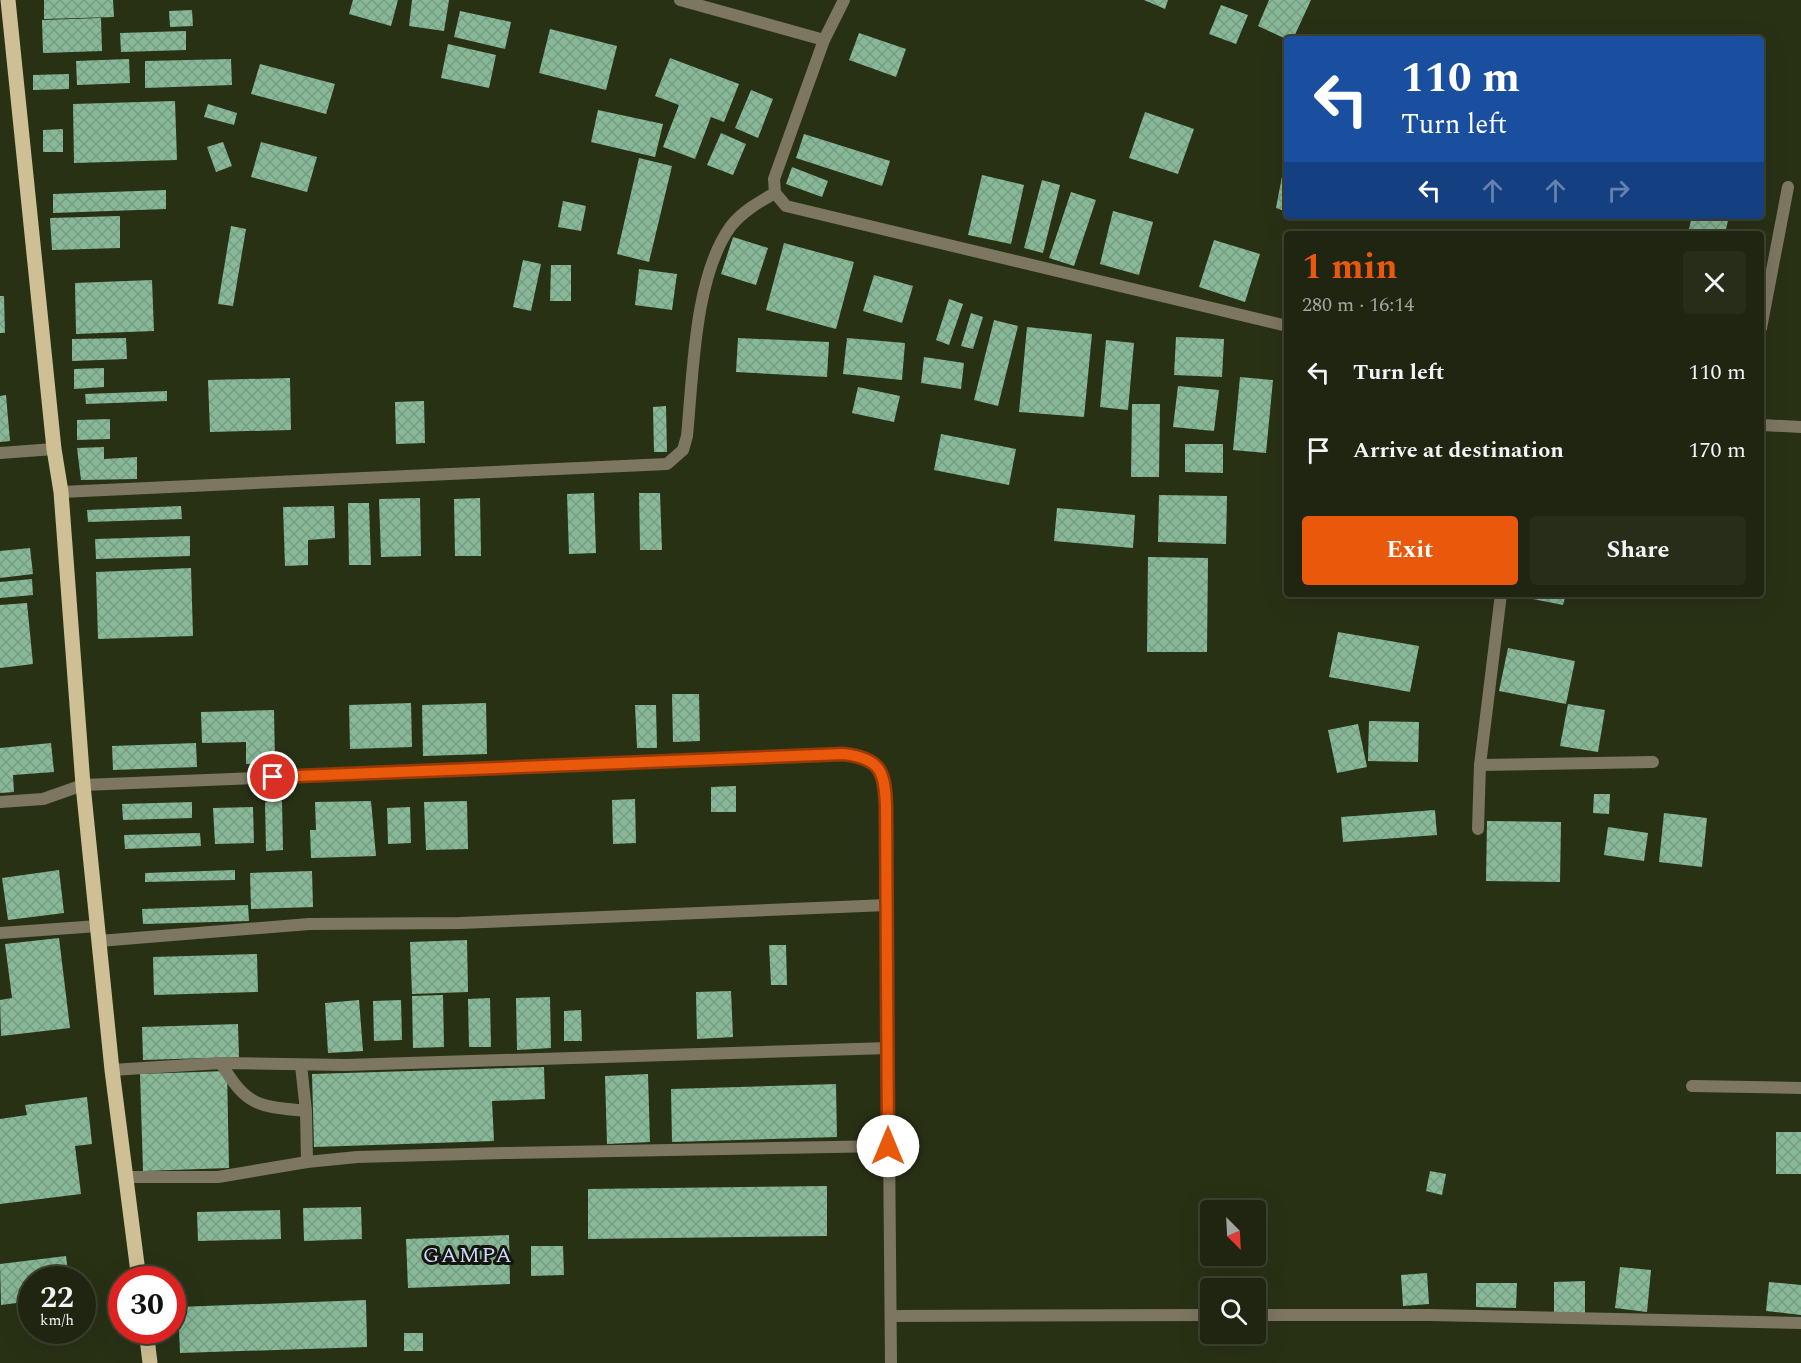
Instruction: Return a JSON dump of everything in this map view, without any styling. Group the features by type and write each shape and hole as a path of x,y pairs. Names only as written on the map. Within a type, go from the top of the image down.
{"main road":[{"path":"8,0 54,449 61,492 83,785 112,1070 137,1266"},
{"path":"148,1344 150,1363"}],"street":[{"path":"680,0 824,40"},
{"path":"844,0 824,40 774,179 775,193 786,206 1284,325"},
{"path":"1764,312 1788,187"},
{"path":"61,492 668,464 683,450 687,436 697,330 712,263 731,226 749,207 775,193"},
{"path":"1764,425 1801,427"},
{"path":"0,453 54,449"},
{"path":"1478,829 1480,765 1501,597"},
{"path":"0,802 43,799 83,785 843,754 862,756 877,765 885,783 888,1146 893,1316 891,1363"},
{"path":"1480,765 1653,762"},
{"path":"0,933 99,933 309,924 460,923 887,905"},
{"path":"112,1070 221,1063 302,1065 888,1048"},
{"path":"221,1063 236,1088 261,1107 306,1111"},
{"path":"302,1065 307,1162"},
{"path":"1692,1086 1801,1088"},
{"path":"127,1177 218,1177 307,1162 357,1158 888,1146"},
{"path":"893,1316 1200,1315"},
{"path":"1266,1315 1440,1315 1801,1323"}],"building":[{"path":"44,0 113,0 114,17 44,19"},
{"path":"353,0 398,0 391,26 349,14"},
{"path":"412,0 449,0 444,31 409,26"},
{"path":"1144,0 1168,0 1165,9"},
{"path":"1269,0 1311,0 1294,36 1284,36 1284,38 1258,26"},
{"path":"1221,5 1248,15 1236,44 1209,34"},
{"path":"192,10 193,26 170,27 169,11"},
{"path":"460,11 511,22 505,49 454,37"},
{"path":"101,18 102,51 43,53 42,20"},
{"path":"550,29 617,46 606,90 539,73"},
{"path":"186,31 186,50 121,52 120,33"},
{"path":"859,33 906,49 896,77 849,60"},
{"path":"448,44 496,55 489,88 441,78"},
{"path":"670,58 739,84 724,122 711,117 695,159 663,147 679,105 655,96"},
{"path":"129,59 130,83 77,85 76,61"},
{"path":"231,59 232,85 145,88 145,61"},
{"path":"260,64 335,84 326,114 251,94"},
{"path":"69,74 69,89 33,90 33,75"},
{"path":"751,90 773,99 758,138 735,128"},
{"path":"175,101 177,160 74,163 73,104"},
{"path":"208,104 237,113 234,125 204,117"},
{"path":"598,110 663,124 655,157 591,142"},
{"path":"1145,112 1194,129 1178,174 1129,158"},
{"path":"63,129 63,152 43,152 43,130"},
{"path":"721,133 746,144 733,175 707,165"},
{"path":"804,134 890,161 882,186 796,158"},
{"path":"223,142 232,166 216,172 207,147"},
{"path":"261,142 317,157 307,192 251,177"},
{"path":"639,158 672,166 649,262 617,254"},
{"path":"792,167 828,181 822,197 786,184"},
{"path":"1283,171 1284,171 1284,211 1276,208"},
{"path":"982,175 1024,185 1011,244 968,235"},
{"path":"1042,180 1060,185 1043,253 1024,248"},
{"path":"166,190 166,209 53,213 53,194"},
{"path":"1071,192 1096,200 1074,266 1049,258"},
{"path":"563,201 586,206 581,231 558,227"},
{"path":"1113,211 1153,222 1139,275 1100,264"},
{"path":"120,216 120,248 52,250 50,218"},
{"path":"1691,219 1728,219 1726,231 1688,231"},
{"path":"231,226 246,229 233,306 218,304"},
{"path":"733,237 768,248 756,285 721,274"},
{"path":"1214,240 1260,254 1245,302 1199,287"},
{"path":"784,243 854,262 836,329 766,310"},
{"path":"523,260 541,264 531,311 513,307"},
{"path":"551,265 571,265 571,301 550,301"},
{"path":"639,269 677,274 672,310 635,305"},
{"path":"874,275 913,286 902,323 863,311"},
{"path":"152,280 154,331 76,334 75,283"},
{"path":"0,296 4,296 5,333 0,333"},
{"path":"949,299 963,304 949,345 936,340"},
{"path":"971,313 983,317 973,349 961,346"},
{"path":"994,320 1018,326 998,406 974,400"},
{"path":"1027,327 1092,334 1084,417 1019,412"},
{"path":"1176,337 1224,339 1222,377 1174,375"},
{"path":"126,338 127,359 72,361 72,339"},
{"path":"738,338 829,342 827,377 736,372"},
{"path":"847,338 905,343 902,380 843,374"},
{"path":"1106,340 1134,343 1128,410 1100,407"},
{"path":"924,357 964,363 961,389 921,383"},
{"path":"104,368 104,387 74,389 74,369"},
{"path":"1240,377 1273,380 1266,453 1233,450"},
{"path":"290,378 291,430 210,432 208,380"},
{"path":"1178,386 1219,390 1214,431 1173,427"},
{"path":"858,387 900,396 894,422 852,413"},
{"path":"167,391 167,401 86,404 85,394"},
{"path":"6,395 10,441 0,442 0,396"},
{"path":"424,401 425,443 396,444 395,402"},
{"path":"1132,404 1160,404 1159,477 1131,477"},
{"path":"666,406 667,452 654,452 653,407"},
{"path":"110,419 110,439 77,440 77,420"},
{"path":"941,434 1016,449 1009,485 934,470"},
{"path":"1185,444 1223,444 1223,473 1185,472"},
{"path":"104,447 104,459 137,457 137,479 81,480 77,448"},
{"path":"594,493 596,553 569,554 567,494"},
{"path":"639,493 660,493 662,550 640,550"},
{"path":"1159,495 1227,496 1226,544 1158,542"},
{"path":"420,498 421,556 381,557 379,499"},
{"path":"480,498 481,556 455,556 454,499"},
{"path":"348,503 369,503 371,565 349,565"},
{"path":"181,506 182,519 88,522 87,510"},
{"path":"334,506 335,538 308,540 308,565 285,566 283,507"},
{"path":"1057,508 1135,515 1133,548 1054,541"},
{"path":"190,536 190,556 96,559 95,539"},
{"path":"30,548 33,574 0,578 0,551"},
{"path":"1148,557 1208,558 1207,652 1147,652"},
{"path":"191,568 193,636 98,639 96,572"},
{"path":"32,579 33,595 0,598 0,582"},
{"path":"1522,597 1565,597 1563,605"},
{"path":"27,603 33,664 0,668 0,605"},
{"path":"1338,632 1419,646 1410,692 1329,677"},
{"path":"1508,648 1575,661 1566,704 1499,691"},
{"path":"672,694 699,694 700,741 673,742"},
{"path":"411,703 412,747 350,749 349,705"},
{"path":"486,703 487,754 423,756 422,705"},
{"path":"1568,704 1605,710 1598,752 1560,746"},
{"path":"635,705 656,705 657,748 637,748"},
{"path":"274,710 275,763 246,764 246,742 202,743 201,712"},
{"path":"1369,721 1419,722 1418,762 1368,761"},
{"path":"1358,724 1367,767 1337,773 1328,730"},
{"path":"51,743 54,772 13,775 14,792 0,793 0,748"},
{"path":"196,743 197,767 113,770 112,746"},
{"path":"736,786 736,812 711,812 711,787"},
{"path":"1594,794 1610,794 1609,814 1593,813"},
{"path":"635,799 636,843 613,844 612,800"},
{"path":"282,801 283,850 266,851 265,802"},
{"path":"371,801 376,856 311,858 310,830 316,830 315,802"},
{"path":"467,801 468,849 426,850 424,802"},
{"path":"192,802 192,818 123,820 122,804"},
{"path":"253,807 254,843 215,844 213,808"},
{"path":"410,807 411,843 388,844 387,808"},
{"path":"1435,810 1437,835 1343,842 1341,817"},
{"path":"1664,813 1707,818 1702,867 1659,862"},
{"path":"1487,821 1561,822 1560,882 1486,881"},
{"path":"1608,827 1648,833 1644,861 1604,855"},
{"path":"200,833 201,846 125,849 124,835"},
{"path":"59,870 64,913 8,920 2,878"},
{"path":"235,870 235,880 145,882 145,873"},
{"path":"312,871 313,907 251,909 250,873"},
{"path":"248,905 249,921 143,924 142,909"},
{"path":"59,938 70,1028 1,1036 0,1000 12,998 5,944"},
{"path":"467,940 468,992 412,994 410,942"},
{"path":"769,945 786,945 787,985 771,985"},
{"path":"257,954 258,992 154,995 153,957"},
{"path":"731,991 733,1037 697,1039 696,992"},
{"path":"443,995 444,1047 413,1048 412,996"},
{"path":"550,997 551,1048 517,1050 516,998"},
{"path":"490,998 491,1047 469,1047 468,999"},
{"path":"359,1000 363,1051 328,1053 325,1003"},
{"path":"401,1000 402,1040 374,1041 373,1001"},
{"path":"581,1010 582,1041 564,1041 564,1011"},
{"path":"238,1024 239,1057 143,1060 142,1027"},
{"path":"544,1067 545,1099 492,1101 494,1141 314,1147 312,1074"},
{"path":"227,1071 229,1168 143,1171 140,1074"},
{"path":"648,1074 650,1142 607,1144 605,1076"},
{"path":"836,1084 837,1137 672,1142 671,1089"},
{"path":"87,1097 92,1144 75,1146 81,1194 0,1204 0,1119 27,1115 25,1105"},
{"path":"1776,1132 1801,1132 1801,1174 1776,1174"},
{"path":"1430,1171 1446,1174 1442,1195 1426,1191"},
{"path":"827,1186 827,1236 588,1239 588,1189"},
{"path":"361,1207 362,1239 304,1241 303,1208"},
{"path":"280,1210 281,1239 198,1241 197,1212"},
{"path":"509,1235 510,1284 408,1288 406,1239"},
{"path":"531,1246 563,1246 564,1275 531,1276"},
{"path":"66,1256 67,1266 18,1266 18,1303 1,1305 0,1264"},
{"path":"1620,1267 1651,1270 1647,1312 1615,1308"},
{"path":"1427,1273 1429,1304 1403,1306 1401,1275"},
{"path":"1585,1281 1585,1314 1554,1314 1554,1282"},
{"path":"1769,1282 1801,1285 1801,1315 1766,1311"},
{"path":"1476,1283 1517,1283 1516,1308 1476,1307"},
{"path":"366,1300 367,1347 180,1353 180,1344 186,1344 186,1307"},
{"path":"404,1333 423,1333 423,1351 404,1351"}],"district":[{"name":"GAMPA","path":"468,1255"}],"route":[{"path":"273,777 843,754 862,756 877,765 885,783 886,807 888,1146"}]}
